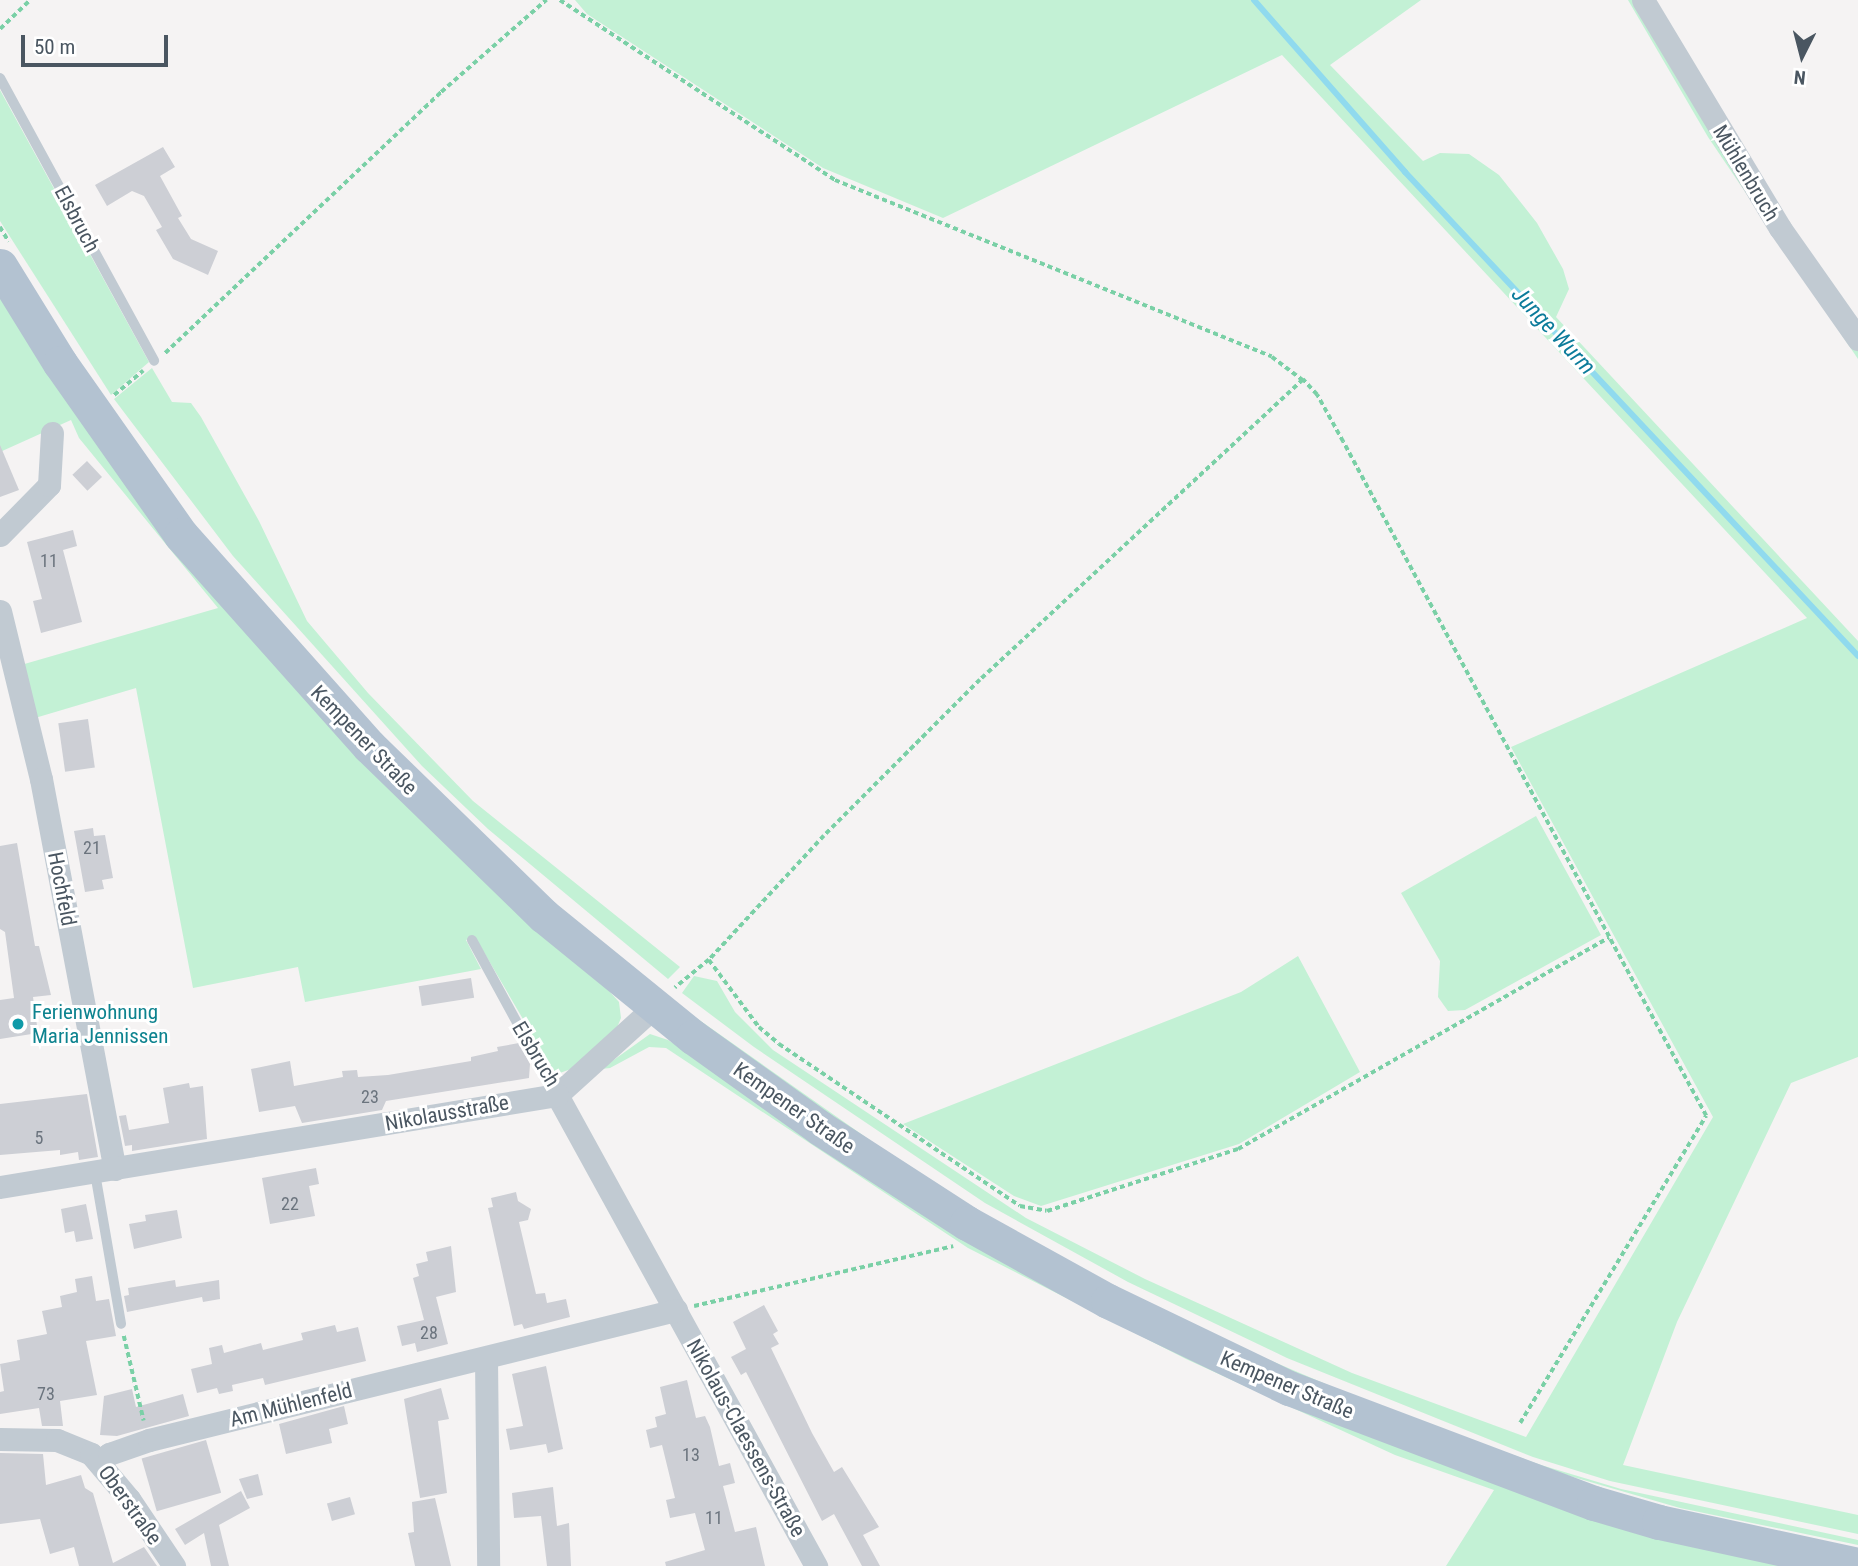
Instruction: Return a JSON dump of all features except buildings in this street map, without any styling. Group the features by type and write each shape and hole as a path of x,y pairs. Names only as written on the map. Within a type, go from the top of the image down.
{"main road":[{"name":"Kempener Straße","path":"7,258 136,475 271,641 501,877 669,995 893,1177 967,1223 1203,1349 1395,1430 1594,1503 1659,1522 1858,1565"}],"street":[{"name":"Mühlenbruch","path":"1643,0 1780,228 1858,339"},
{"path":"0,535 49,485 52,433"},
{"name":"Hochfeld","path":"0,611 41,779 105,1171"},
{"name":"Elsbruch","path":"557,1095 669,995"},
{"path":"557,1095 676,1310"},
{"name":"Nikolausstraße","path":"0,1186 105,1171 557,1095"},
{"name":"Am Mühlenfeld","path":"99,1462 109,1454 149,1440 676,1310"},
{"name":"Nikolaus-Claessens-Straße","path":"676,1310 816,1566"},
{"path":"486,1358 488,1566"},
{"name":"Oberstraße","path":"0,1439 57,1440 91,1454 174,1566"}],"lane":[{"name":"Elsbruch","path":"0,78 154,361"},
{"name":"Elsbruch","path":"472,940 557,1095"},
{"path":"105,1171 121,1324"}],"path":[{"path":"0,29 30,0"},
{"path":"109,400 431,101 546,0"},
{"path":"560,0 835,180 1272,357 1303,380 1317,396 1706,1116 1520,1423"},
{"path":"0,227 7,258"},
{"path":"669,995 709,960 824,836 980,680 1303,380"},
{"path":"709,960 759,1027 779,1044 1020,1206 1047,1211 1238,1149 1608,937"},
{"path":"676,1310 955,1246"},
{"path":"121,1324 149,1440"}],"green space":[{"path":"575,0 1421,0 1330,65 1423,161 1440,153 1469,154 1499,175 1537,223 1563,269 1569,289 1556,317 1858,641 1858,1057 1791,1083 1677,1322 1623,1465 1858,1515 1858,1534 1610,1481 1533,1457 1287,1358 1128,1282 985,1203 754,1047 682,993 694,976 717,981 735,1012 773,1050 1026,1218 1145,1279 1352,1373 1526,1437 1713,1117 1511,747 1807,618 1282,55 943,218 823,168 587,14"},
{"path":"1628,0 1635,0 1858,347 1858,359 1708,137"},
{"path":"0,90 149,362 111,395 0,221"},
{"path":"0,287 61,384 619,1002 621,1018 616,1030 571,1069 557,1074 551,1067 475,937 466,940 481,969 305,1002 298,967 193,988 136,688 35,718 21,665 218,608 79,438 71,420 0,452"},
{"path":"152,368 172,402 191,403 201,417 259,521 307,621 368,693 473,801 680,967 668,979 488,829 422,766 233,556 114,399"},
{"path":"1536,816 1601,935 1465,1010 1448,1011 1438,997 1440,961 1401,893"},
{"path":"1298,956 1360,1072 1239,1144 1041,1206 1014,1196 903,1124 1241,992"},
{"path":"678,1005 928,1181 1092,1276 1227,1342 1382,1408 1541,1465 1621,1489 1858,1540 1858,1545 1680,1508 1484,1451 1377,1413 1206,1339 1050,1259 893,1166 676,1010"},
{"path":"650,1034 668,1040 1036,1272 1780,1566 1446,1566 1494,1490 1395,1455 1186,1359 968,1248 666,1048 649,1047 610,1068 601,1069"}],"waterway":[{"name":"Junge Wurm","path":"1254,0 1405,172 1858,656"}],"place":[{"name":"Ferienwohnung Maria Jennissen","path":"18,1024"}]}
